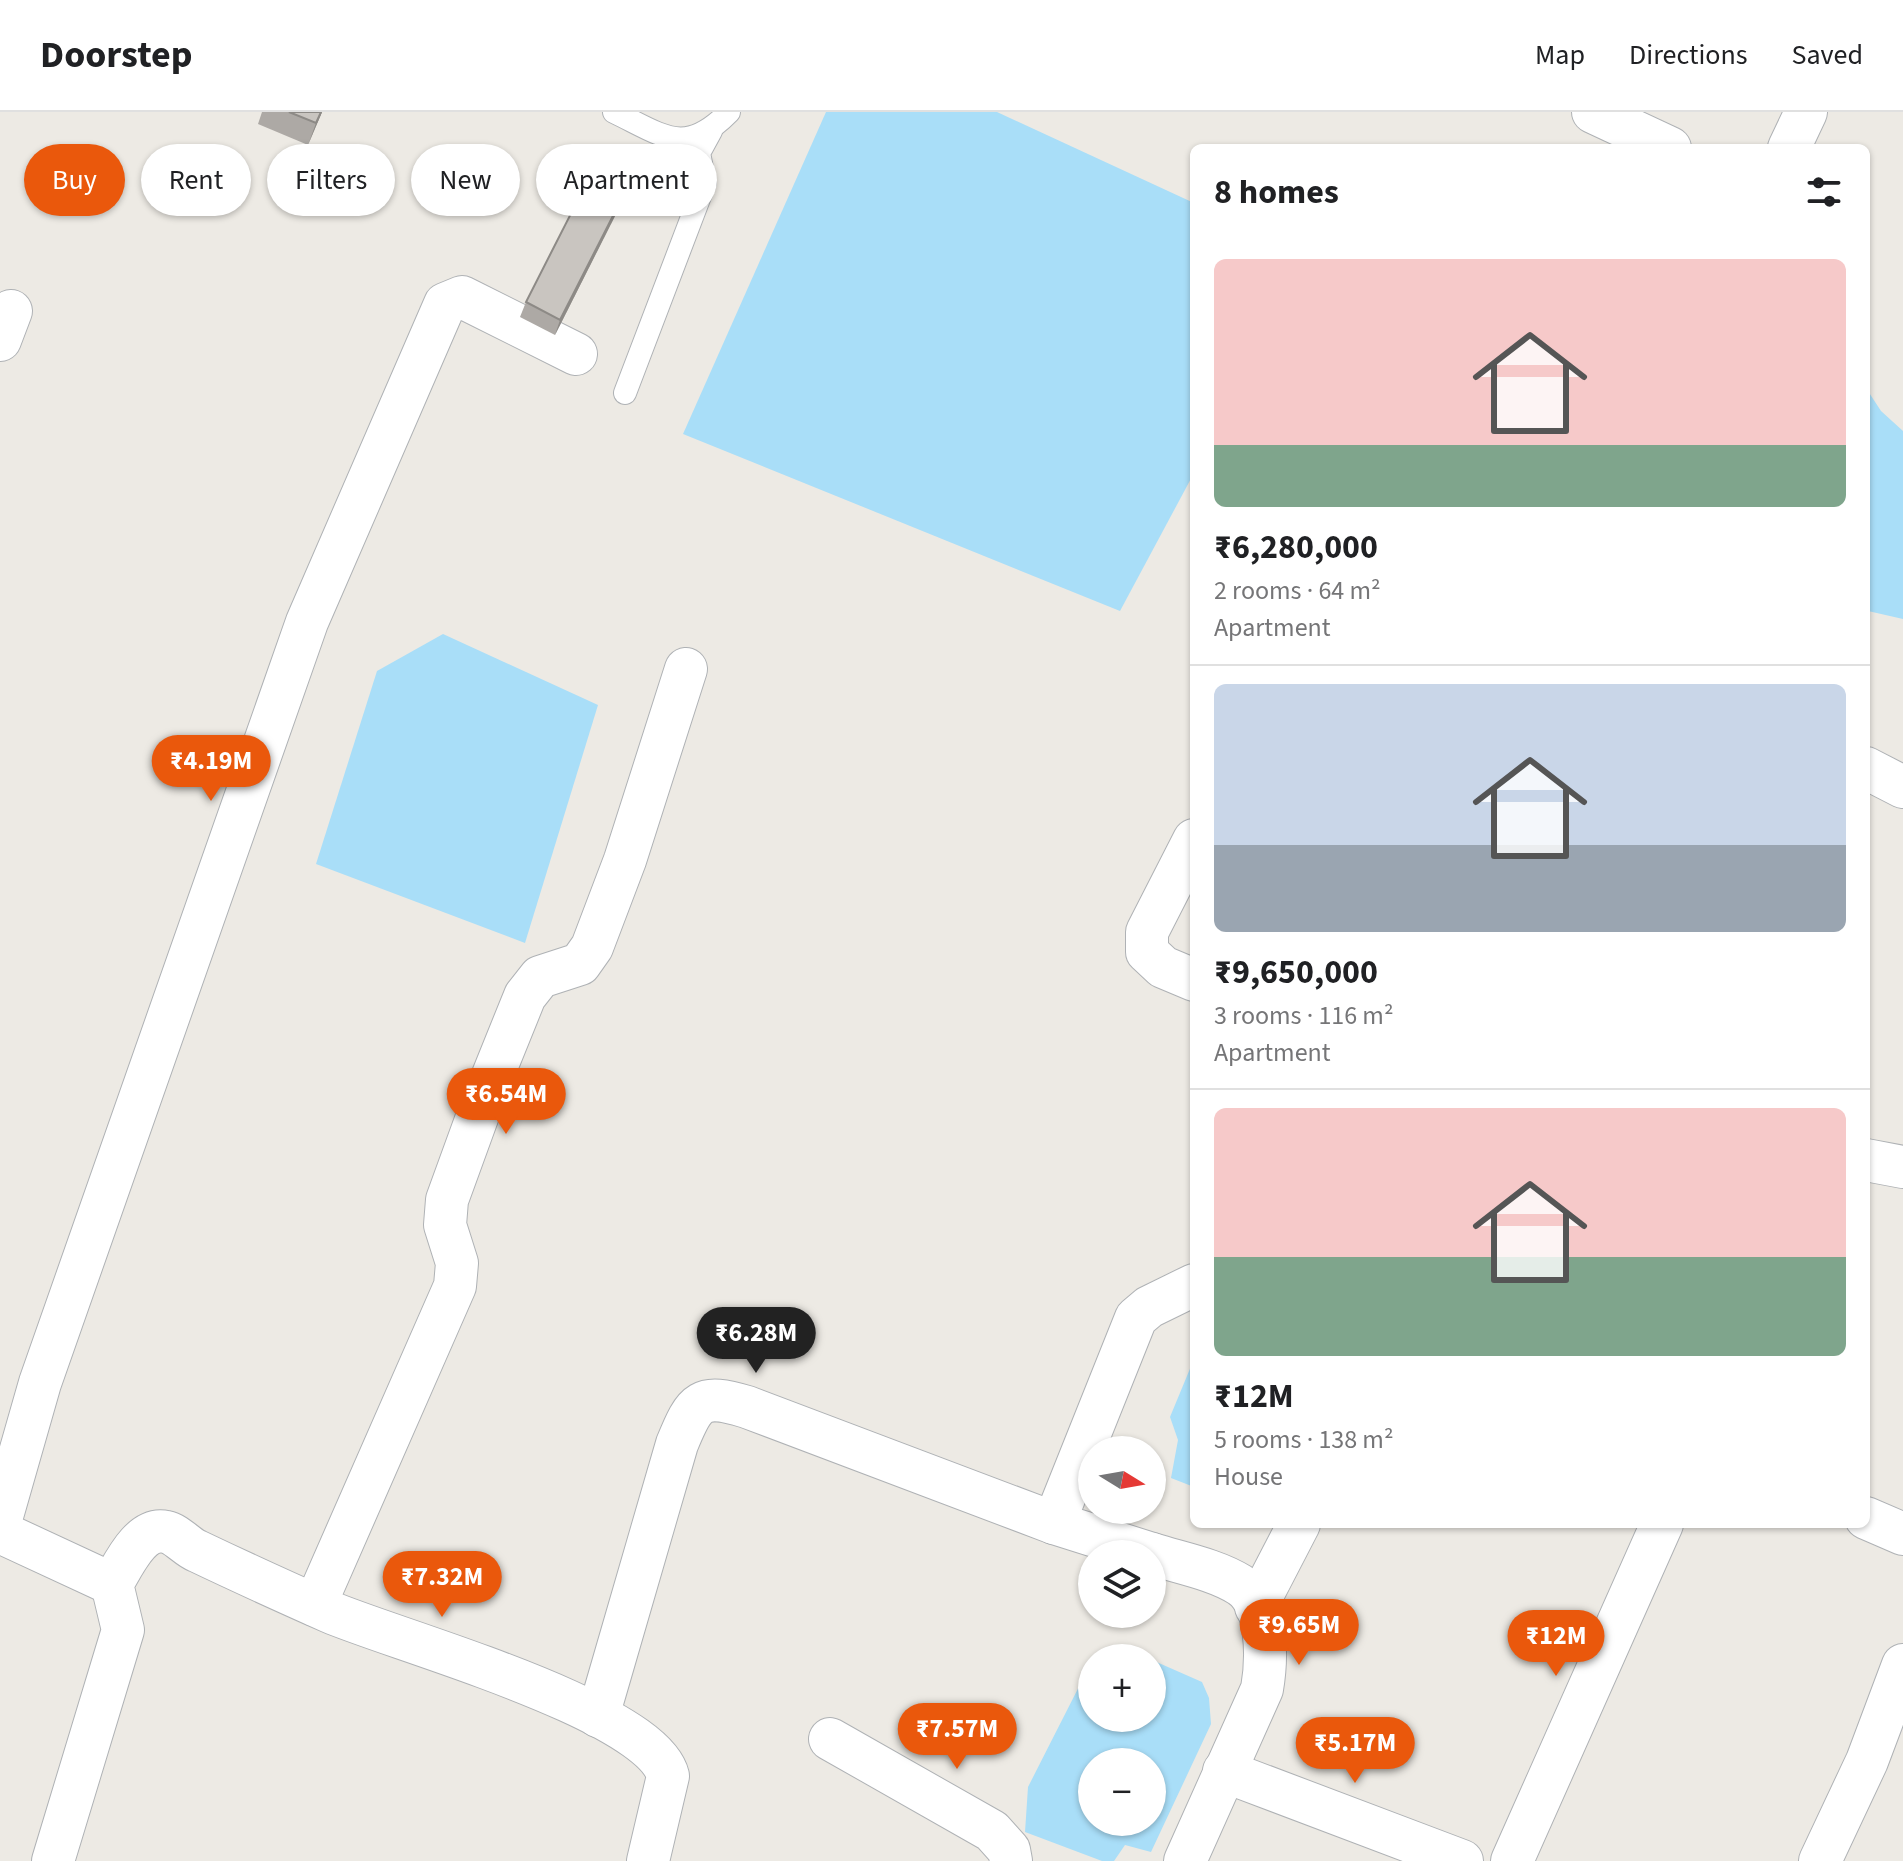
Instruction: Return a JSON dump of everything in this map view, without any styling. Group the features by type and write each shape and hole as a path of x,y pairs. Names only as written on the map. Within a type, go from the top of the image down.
{"street":[{"path":"1593,112 1661,144"},
{"path":"1791,144 1806,112"},
{"path":"0,1523 45,1368 307,622 408,393 436,320 445,304 462,297 576,354"},
{"path":"315,1605 455,1286 457,1263 445,1225 447,1200 487,1090 525,996 540,977 580,964 592,947 625,860 686,669"},
{"path":"1870,770 1903,787"},
{"path":"1188,866 1147,932 1147,952 1163,967 1190,978"},
{"path":"1870,1161 1903,1167"},
{"path":"1054,1523 1136,1318 1149,1307 1190,1287"},
{"path":"598,1716 677,1444 691,1411 703,1400 720,1399 747,1407 1054,1523 1108,1540"},
{"path":"1256,1607 1297,1528"},
{"path":"1512,1861 1660,1528"},
{"path":"0,1532 112,1584"},
{"path":"53,1861 123,1630 112,1584 137,1545 155,1532 168,1532 192,1549 315,1605 501,1673 598,1716 652,1748 665,1763 668,1776 663,1810 648,1861"},
{"path":"1166,1559 1243,1587 1256,1607 1264,1633 1266,1668 1262,1689 1185,1861"},
{"path":"1820,1861 1867,1761 1903,1665"},
{"path":"830,1739 992,1831 1009,1850 1011,1861"},
{"path":"1224,1771 1462,1861"}],"lane":[{"path":"614,112 676,138 690,140 711,131"},
{"path":"625,393 705,183 699,153 711,131 729,112"}],"water":[{"path":"826,112 997,112 1190,201 1190,480 1120,611 683,434"},
{"path":"1870,394 1881,411 1903,431 1903,619 1870,611"},
{"path":"443,634 598,705 525,943 316,864 377,671"},
{"path":"1190,1369 1190,1485 1171,1478 1178,1440 1170,1417"},
{"path":"1166,1666 1202,1682 1209,1698 1211,1724 1166,1820 1166,1748 1078,1748 1078,1836 1158,1836 1151,1852 1125,1845 1114,1861 1102,1861 1025,1832 1028,1787 1078,1689 1078,1732 1166,1732"}],"building":[{"path":"289,112 321,112 316,123"},
{"path":"570,216 613,216 560,320 526,302"}]}
